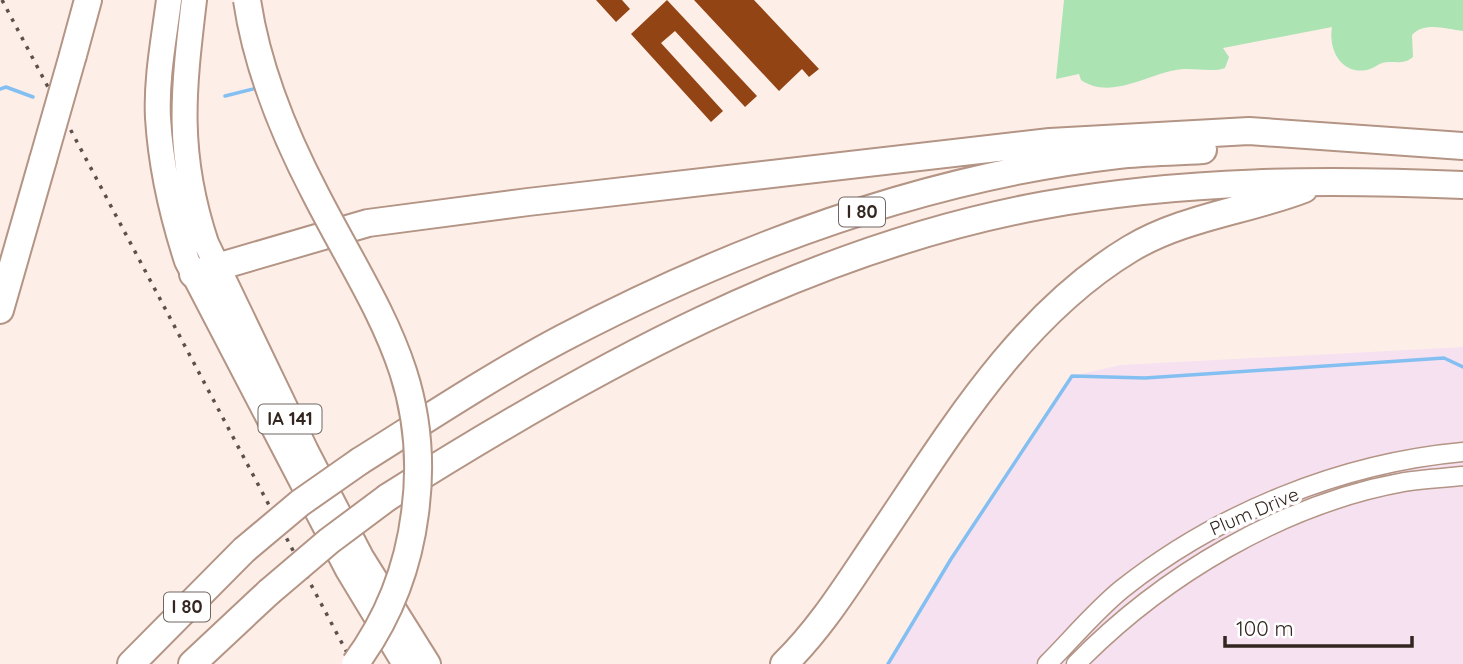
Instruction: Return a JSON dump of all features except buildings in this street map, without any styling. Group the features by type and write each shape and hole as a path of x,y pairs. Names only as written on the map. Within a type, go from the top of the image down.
{"highway":[{"path":"0,310 88,0"},
{"name":"IA 141","path":"169,0 158,117 194,207 204,270 348,570 405,664"},
{"name":"IA 141","path":"174,160 194,0"},
{"path":"247,0 273,100 316,195 390,332 415,411 419,491 410,549 390,607 355,664"},
{"path":"204,270 368,223 1050,142 1249,131 1418,143"},
{"name":"I 80","path":"131,664 244,550 300,503 360,461 472,389 564,338 803,230 943,189 1042,166 1120,155 1286,145 1418,143 1463,146"},
{"path":"783,664 823,621 1003,362 1062,298 1114,259 1170,228 1275,200 1321,182"},
{"name":"I 80","path":"192,664 329,541 388,497 544,401 694,325 847,260 937,231 1044,205 1177,187 1321,182 1463,186"},
{"name":"IA 141","path":"204,270 361,557 428,664"}],"street":[{"name":"Plum Drive","path":"1047,664 1122,589 1189,541 1229,519 1358,471 1463,452"},
{"name":"Plum Drive","path":"1076,664 1147,598 1231,545 1316,508 1404,482 1463,477"}],"shaded area":[{"path":"1463,347 1463,664 888,664 951,559 1072,376 1121,365"}],"green space":[{"path":"1064,0 1463,0 1463,31 1423,28 1412,35 1413,57 1409,60 1386,62 1358,70 1350,68 1338,59 1332,44 1332,27 1223,48 1229,57 1225,68 1176,70 1104,88 1081,80 1079,74 1056,79"}],"waterway":[{"path":"0,89 6,87 33,97"},
{"path":"225,96 257,88"},
{"path":"888,664 951,559 1072,376 1145,378 1444,358 1463,367"}],"railway":[{"path":"2,0 353,664"}]}
